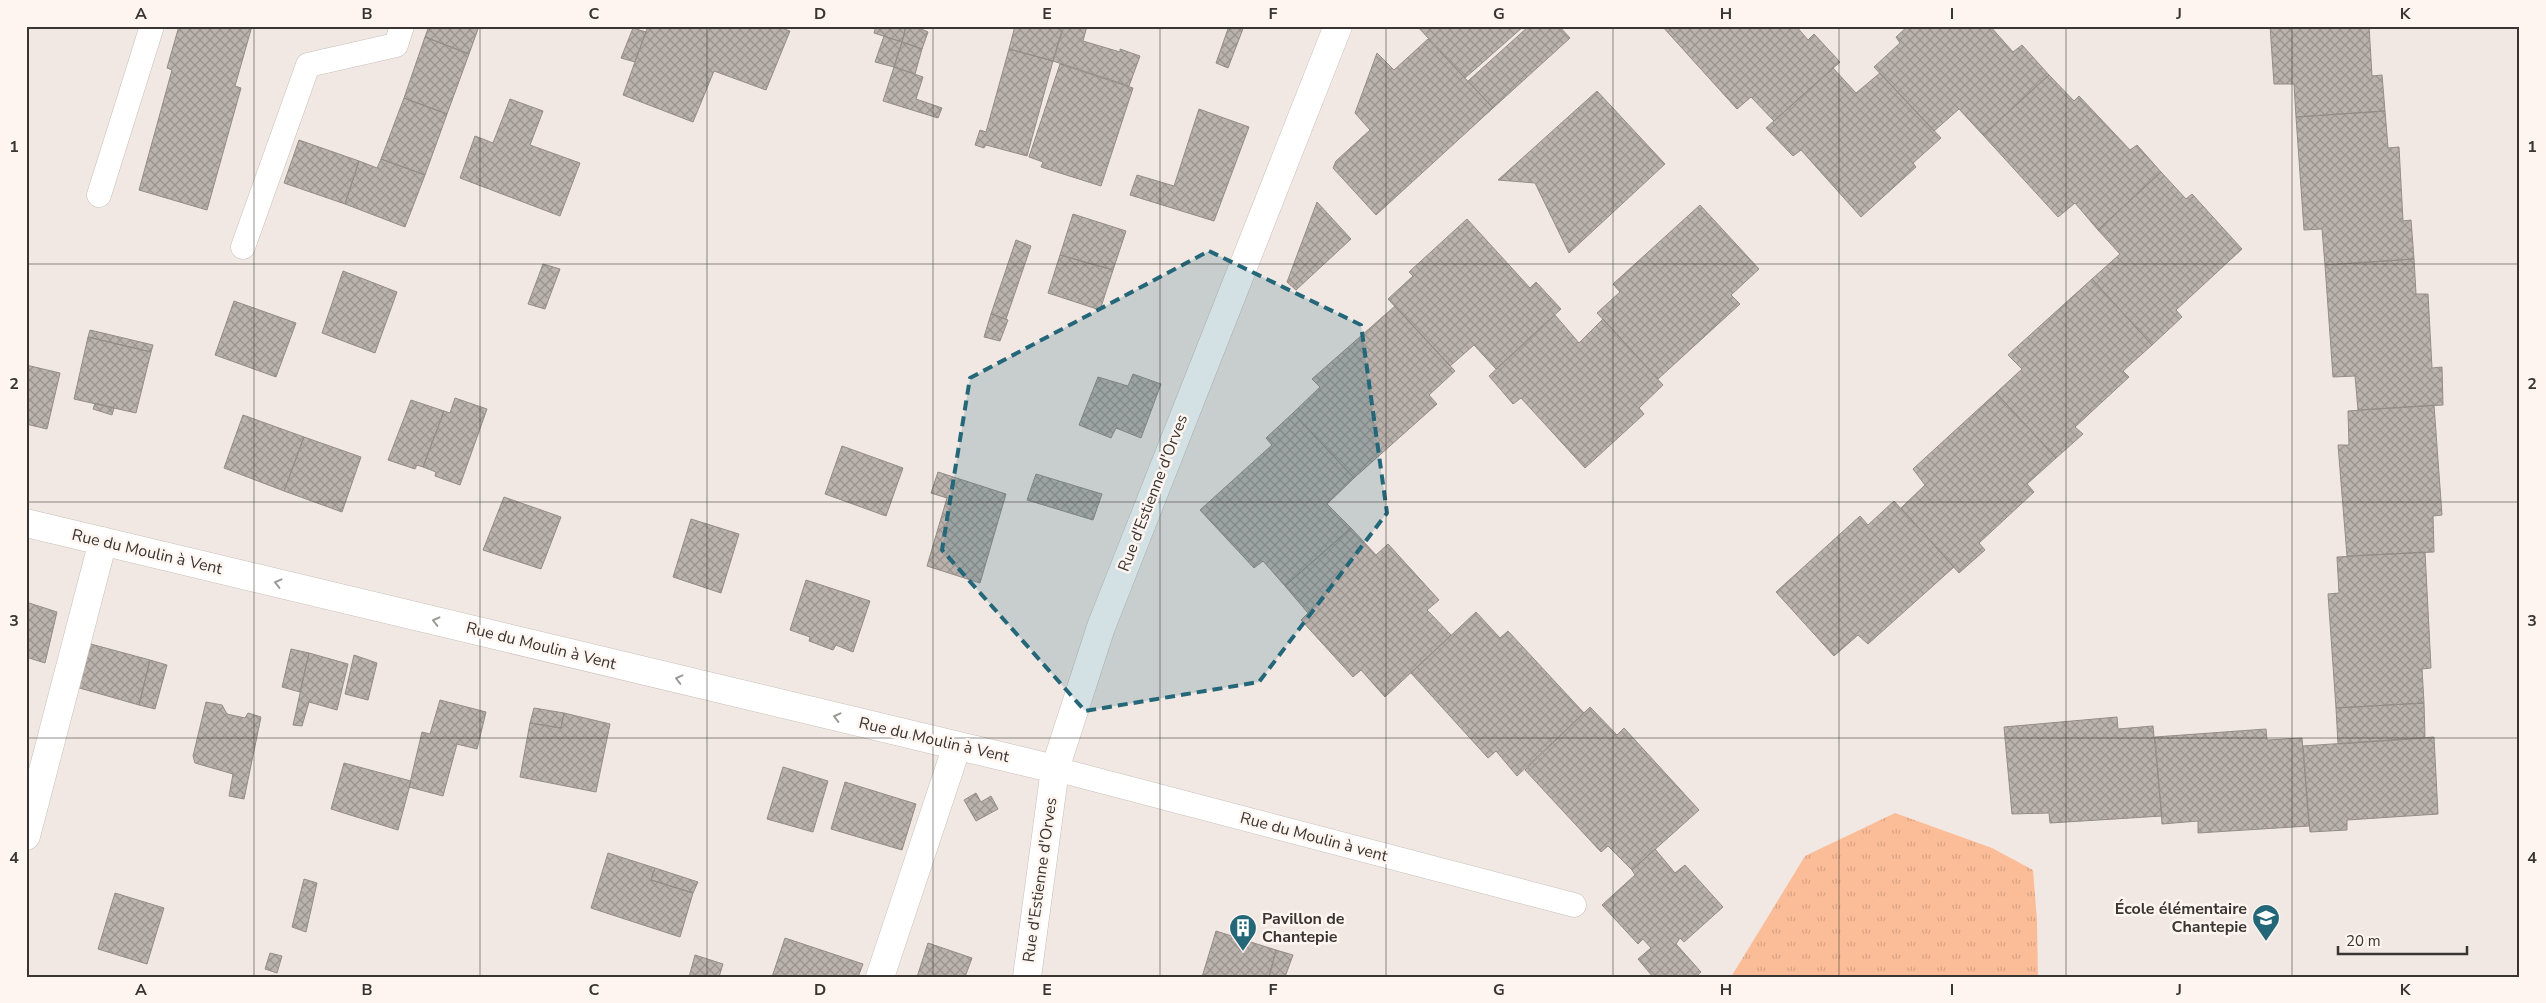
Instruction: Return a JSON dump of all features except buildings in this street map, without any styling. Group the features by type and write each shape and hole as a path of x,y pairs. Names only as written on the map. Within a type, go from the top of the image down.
{"street":[{"name":"Rue d'Estienne d'Orves","path":"1027,977 1055,769 1101,627 1338,26"},
{"name":"Rue du Moulin à Vent","path":"26,523 1055,769"},
{"path":"26,836 103,541"},
{"path":"880,977 957,746"}],"lane":[{"path":"99,195 152,26"},
{"path":"243,247 308,64 396,45 402,26"},
{"name":"Rue du Moulin à vent","path":"1055,769 1574,905"}],"highlighted area":[{"path":"1209,251 1361,325 1387,513 1259,682 1085,711 942,550 970,378"}],"green space":[{"path":"1895,813 1992,848 2033,870 2037,920 2038,977 1731,977 1805,856"}],"place":[{"name":"École élémentaire Chantepie","path":"2266,942"},
{"name":"Pavillon de Chantepie","path":"1243,952"}]}
